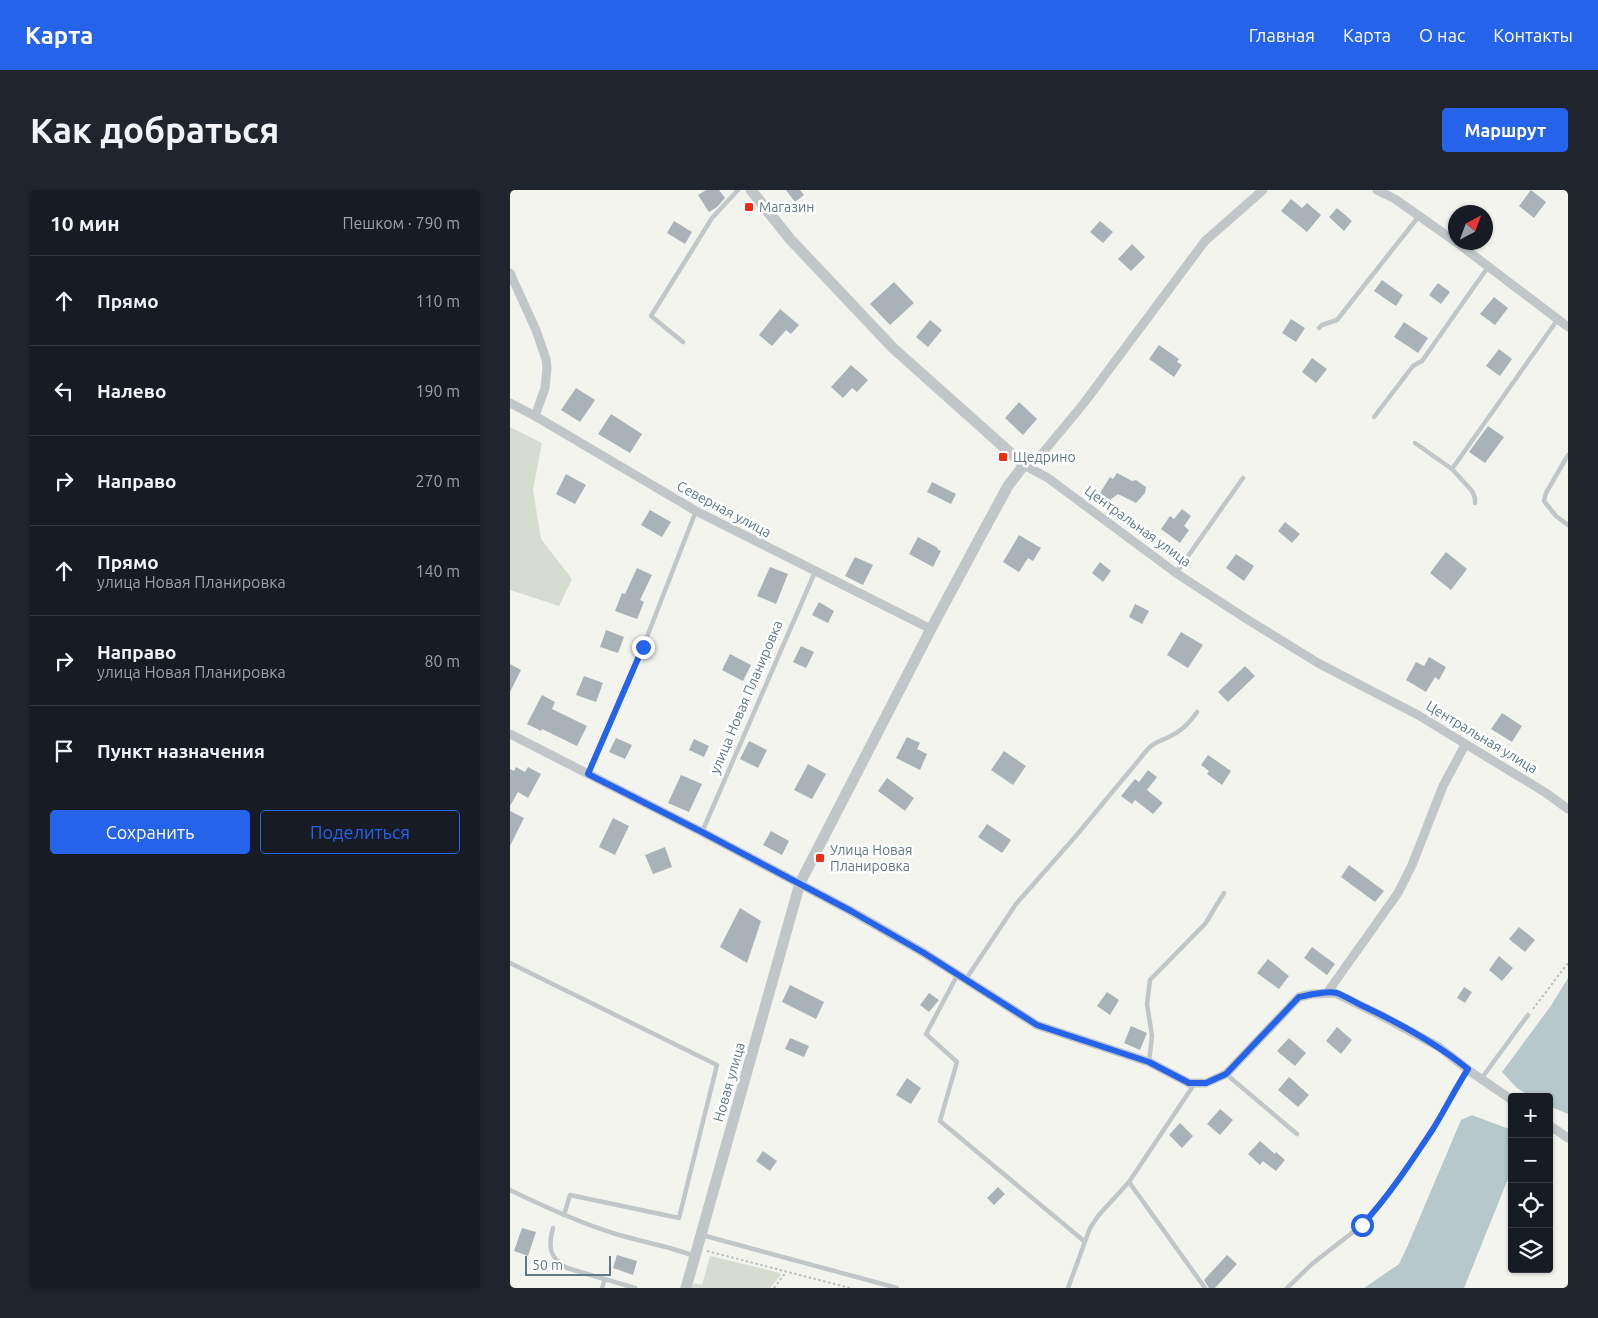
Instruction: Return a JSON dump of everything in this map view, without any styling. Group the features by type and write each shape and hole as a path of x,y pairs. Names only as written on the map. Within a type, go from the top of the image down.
{"street":[{"name":"Центральная улица","path":"751,190 790,239 893,348 1024,465 1048,478 1176,573 1318,663 1418,715 1546,793 1568,809"},
{"path":"1024,465 1041,455 1084,403 1205,241 1263,190"},
{"path":"1377,190 1395,199 1448,236"},
{"path":"1466,250 1568,327"},
{"path":"510,273 536,330 546,359 546,378 541,401 535,416"},
{"name":"Северная улица","path":"510,403 696,511 815,572 931,628"},
{"name":"Новая улица","path":"686,1288 800,883 931,628 1003,495 1024,465"},
{"path":"510,734 800,883 867,920 1037,1025 1149,1062 1189,1083 1206,1083 1226,1074 1299,997 1312,994 1336,993 1380,1014 1439,1047 1508,1097"},
{"path":"1328,993 1398,894 1412,865 1443,786 1465,745"},
{"path":"1553,1129 1568,1138"}],"lane":[{"path":"683,342 651,316 712,218 738,190"},
{"path":"1319,328 1322,325 1338,320 1419,216"},
{"path":"1374,416 1413,366 1422,361 1488,267"},
{"path":"1452,469 1558,318"},
{"path":"1415,443 1452,469 1472,492 1475,503"},
{"path":"1568,456 1546,493 1544,501 1556,516 1568,525"},
{"path":"1176,573 1243,478"},
{"path":"588,774 643,647 696,511"},
{"name":"улица Новая Планировка","path":"702,832 815,572"},
{"path":"1084,1241 940,1121 958,1062 926,1034 962,977 1016,904 1148,749 1153,744 1180,731 1197,712"},
{"path":"1149,1062 1152,1036 1147,1004 1150,980 1205,924 1224,893"},
{"path":"510,963 717,1065 679,1218 570,1194 564,1215"},
{"path":"1481,1079 1528,1015"},
{"path":"1286,1288 1312,1264 1362,1225 1377,1208 1434,1128 1468,1069"},
{"path":"1226,1074 1297,1134"},
{"path":"1068,1288 1090,1228 1098,1216 1129,1182 1192,1089 1194,1083"},
{"path":"1129,1182 1205,1288"},
{"path":"510,1190 588,1225 683,1252 696,1252"},
{"path":"553,1228 549,1242 550,1248 561,1265 635,1288"},
{"path":"701,1235 897,1288"},
{"path":"602,1288 604,1279"}],"path":[{"path":"1528,1015 1568,963"},
{"path":"696,1252 787,1271 850,1288"},
{"path":"774,1288 784,1278 787,1271"}],"shaded area":[{"path":"510,427 542,443 533,490 541,539 572,579 559,606 510,590"},
{"path":"1568,978 1568,1114 1553,1108 1553,1093 1525,1093 1517,1088 1502,1072 1550,1007"},
{"path":"1472,1115 1508,1129 1508,1179 1464,1288 1364,1288 1399,1264 1461,1120"},
{"path":"710,1256 780,1273 780,1276 770,1288 692,1288 694,1283 702,1285"}],"building":[{"path":"706,190 719,190 725,198 717,207 709,212 698,195"},
{"path":"786,190 800,190 804,195 795,202"},
{"path":"1531,190 1546,202 1534,218 1519,206"},
{"path":"1291,199 1302,208 1307,203 1321,215 1307,232 1281,211"},
{"path":"1337,208 1352,221 1344,231 1329,217"},
{"path":"674,221 692,232 685,244 667,233"},
{"path":"1100,221 1113,232 1103,243 1090,232"},
{"path":"1132,244 1145,257 1131,271 1118,259"},
{"path":"1382,280 1403,295 1396,306 1374,291"},
{"path":"894,282 914,303 890,325 870,304"},
{"path":"1438,283 1450,292 1441,304 1429,295"},
{"path":"1494,297 1508,308 1495,325 1480,314"},
{"path":"780,309 799,325 791,334 786,330 772,346 759,335"},
{"path":"1291,319 1305,328 1296,342 1282,333"},
{"path":"930,320 942,330 928,347 916,337"},
{"path":"1404,322 1428,338 1418,353 1394,337"},
{"path":"1159,345 1179,359 1177,362 1182,365 1174,377 1149,359"},
{"path":"1499,349 1512,359 1500,376 1486,366"},
{"path":"1312,358 1327,369 1316,383 1302,372"},
{"path":"851,365 868,380 857,392 852,388 843,398 831,387"},
{"path":"576,388 595,400 580,422 561,410"},
{"path":"1019,402 1037,419 1023,435 1005,418"},
{"path":"611,414 642,434 630,453 598,434"},
{"path":"1488,426 1504,437 1485,463 1469,452"},
{"path":"1117,473 1132,481 1136,480 1146,487 1145,493 1136,503 1118,494 1110,500 1100,493 1110,477 1113,479"},
{"path":"566,474 586,485 575,504 556,494"},
{"path":"932,482 956,494 951,504 927,492"},
{"path":"1182,509 1191,516 1184,526 1189,530 1180,543 1161,529 1170,516 1174,519"},
{"path":"650,510 671,522 662,537 641,525"},
{"path":"1285,522 1300,534 1292,543 1278,531"},
{"path":"1019,535 1041,548 1033,561 1028,558 1019,572 1003,562"},
{"path":"918,537 941,551 933,567 909,554"},
{"path":"1446,552 1467,569 1451,590 1430,573"},
{"path":"1236,554 1254,566 1244,581 1226,568"},
{"path":"855,557 873,565 863,585 845,576"},
{"path":"1100,562 1111,571 1103,582 1092,573"},
{"path":"770,567 788,574 776,604 757,596"},
{"path":"637,568 652,575 640,600 644,602 637,619 615,611 622,593 625,594"},
{"path":"819,602 834,611 828,623 812,615"},
{"path":"1135,604 1149,611 1142,624 1129,617"},
{"path":"606,630 624,637 618,653 600,647"},
{"path":"1181,632 1203,645 1188,668 1167,655"},
{"path":"801,646 814,652 806,668 793,662"},
{"path":"730,654 751,665 743,681 722,670"},
{"path":"1429,657 1446,667 1439,680 1435,677 1426,692 1406,680 1416,662 1424,666"},
{"path":"510,664 521,670 510,692"},
{"path":"1245,666 1255,676 1228,702 1218,692"},
{"path":"584,676 603,683 596,702 576,695"},
{"path":"542,695 555,702 552,709 587,726 577,746 527,724"},
{"path":"1502,713 1522,726 1512,742 1491,729"},
{"path":"907,737 920,743 917,749 927,754 920,770 896,758"},
{"path":"616,738 632,745 625,759 609,752"},
{"path":"694,739 709,746 704,757 689,750"},
{"path":"749,741 767,750 758,768 740,759"},
{"path":"1004,751 1026,766 1013,785 991,770"},
{"path":"1208,755 1231,771 1222,785 1207,774 1209,771 1201,765"},
{"path":"808,764 826,774 812,799 794,790"},
{"path":"516,767 525,772 528,767 541,774 528,798 518,792 510,806 510,769 514,771"},
{"path":"1148,770 1157,777 1147,790 1163,803 1153,814 1135,800 1132,804 1121,796 1135,779 1139,782"},
{"path":"681,775 702,784 689,812 668,803"},
{"path":"887,778 914,798 905,811 878,791"},
{"path":"510,811 524,818 510,846"},
{"path":"613,818 629,826 615,855 599,847"},
{"path":"987,824 1011,840 1002,853 978,837"},
{"path":"771,831 789,841 782,855 763,845"},
{"path":"665,847 672,867 653,874 645,855"},
{"path":"1349,865 1384,891 1375,902 1341,877"},
{"path":"740,908 761,921 747,963 720,947"},
{"path":"1519,927 1535,940 1525,952 1509,939"},
{"path":"1312,947 1335,964 1327,975 1304,958"},
{"path":"1499,956 1513,968 1502,981 1489,970"},
{"path":"1268,959 1289,976 1279,989 1257,973"},
{"path":"790,985 824,1002 816,1019 782,1002"},
{"path":"1464,987 1472,992 1465,1003 1457,998"},
{"path":"1107,992 1119,1000 1110,1015 1097,1006"},
{"path":"929,993 939,1000 929,1012 920,1005"},
{"path":"1131,1026 1147,1033 1140,1050 1124,1043"},
{"path":"1337,1027 1352,1040 1341,1054 1326,1041"},
{"path":"790,1038 809,1046 804,1057 785,1049"},
{"path":"1289,1038 1306,1053 1295,1066 1277,1051"},
{"path":"1289,1077 1309,1095 1298,1107 1278,1090"},
{"path":"907,1078 921,1088 911,1104 896,1095"},
{"path":"1220,1109 1233,1120 1220,1135 1207,1124"},
{"path":"1180,1123 1193,1136 1182,1148 1169,1135"},
{"path":"1260,1141 1285,1160 1276,1171 1263,1161 1260,1165 1248,1154"},
{"path":"763,1151 777,1161 770,1171 756,1161"},
{"path":"998,1187 1005,1194 994,1205 987,1198"},
{"path":"522,1228 536,1232 528,1256 514,1251"},
{"path":"617,1255 637,1261 633,1275 613,1268"},
{"path":"1227,1255 1237,1264 1215,1288 1209,1288 1204,1280"}],"place":[{"name":"Магазин","path":"749,207"},
{"name":"Щедрино","path":"1003,457"},
{"name":"Улица Новая Планировка","path":"820,858"}],"route":[{"path":"643,647 588,774 851,911 924,953 1037,1025 1149,1062 1189,1083 1206,1083 1226,1074 1299,997 1312,994 1336,993 1380,1014 1439,1047 1468,1069 1434,1128 1377,1208 1362,1225"}]}
